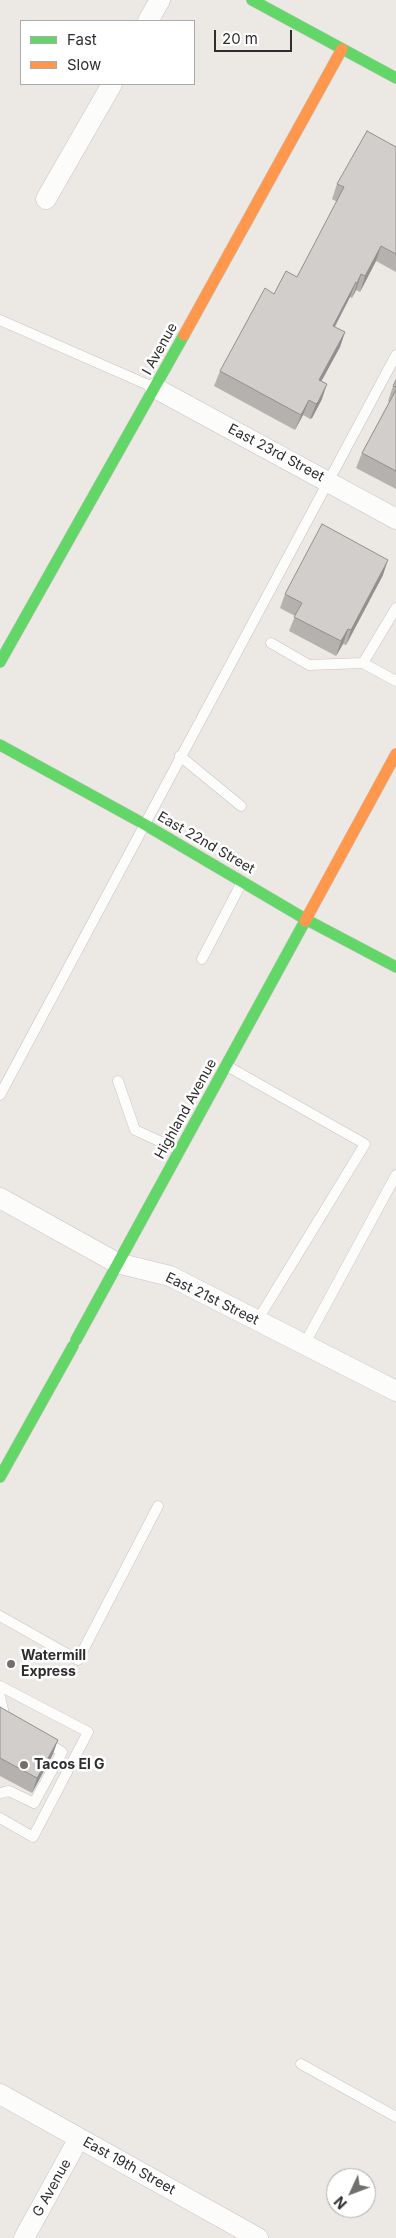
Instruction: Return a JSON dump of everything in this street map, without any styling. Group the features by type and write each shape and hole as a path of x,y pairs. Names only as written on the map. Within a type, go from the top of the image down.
{"street":[{"path":"149,20 160,0"},
{"path":"252,0 396,78"},
{"name":"I Avenue","path":"0,662 155,388 342,49"},
{"path":"46,199 111,85"},
{"name":"East 23rd Street","path":"155,388 396,519"},
{"name":"East 22nd Street","path":"0,745 144,824 307,920 396,967"},
{"name":"Highland Avenue","path":"0,1477 307,920 396,754"},
{"name":"East 21st Street","path":"0,1198 117,1262 170,1276 304,1346 396,1391"},
{"name":"East 19th Street","path":"0,2094 258,2238"},
{"name":"G Avenue","path":"24,2238 80,2138"}],"lane":[{"path":"0,320 155,388"},
{"path":"0,1095 396,356"},
{"path":"363,663 396,608"},
{"path":"271,643 309,665 363,663 396,681"},
{"path":"180,756 241,806"},
{"path":"202,959 242,882"},
{"path":"227,1066 365,1144 257,1321"},
{"path":"118,1081 135,1130 180,1151"},
{"path":"304,1346 396,1175"},
{"path":"0,1616 78,1660 158,1506"},
{"path":"0,1686 88,1732 33,1837 0,1818"},
{"path":"0,1697 5,1718 13,1723"},
{"path":"0,1793 9,1791 34,1803 62,1752 38,1737"},
{"path":"301,2064 396,2117"}],"building":[{"path":"367,131 396,147 396,254 381,246 365,276 361,274 356,282 333,326 345,332 319,380 327,384 318,402 316,404 309,400 301,415 220,371 265,288 274,294 286,271 297,277 344,187 337,184"},
{"path":"396,390 396,471 362,453"},
{"path":"322,524 388,560 351,630 348,629 341,641 294,617 302,603 285,594"},
{"name":"Tacos El G","path":"0,1707 58,1740 37,1778 0,1758"}],"traffic: fast":[{"path":"252,0 396,78"},
{"path":"0,662 184,335"},
{"path":"0,745 144,824 307,920 396,967"},
{"path":"76,1340 305,921"},
{"path":"0,1477 73,1346"}],"traffic: slow":[{"path":"184,335 342,49"},
{"path":"305,921 396,754"}],"place":[{"name":"Watermill Express","path":"11,1664"},
{"name":"Tacos El G","path":"24,1765"}]}
